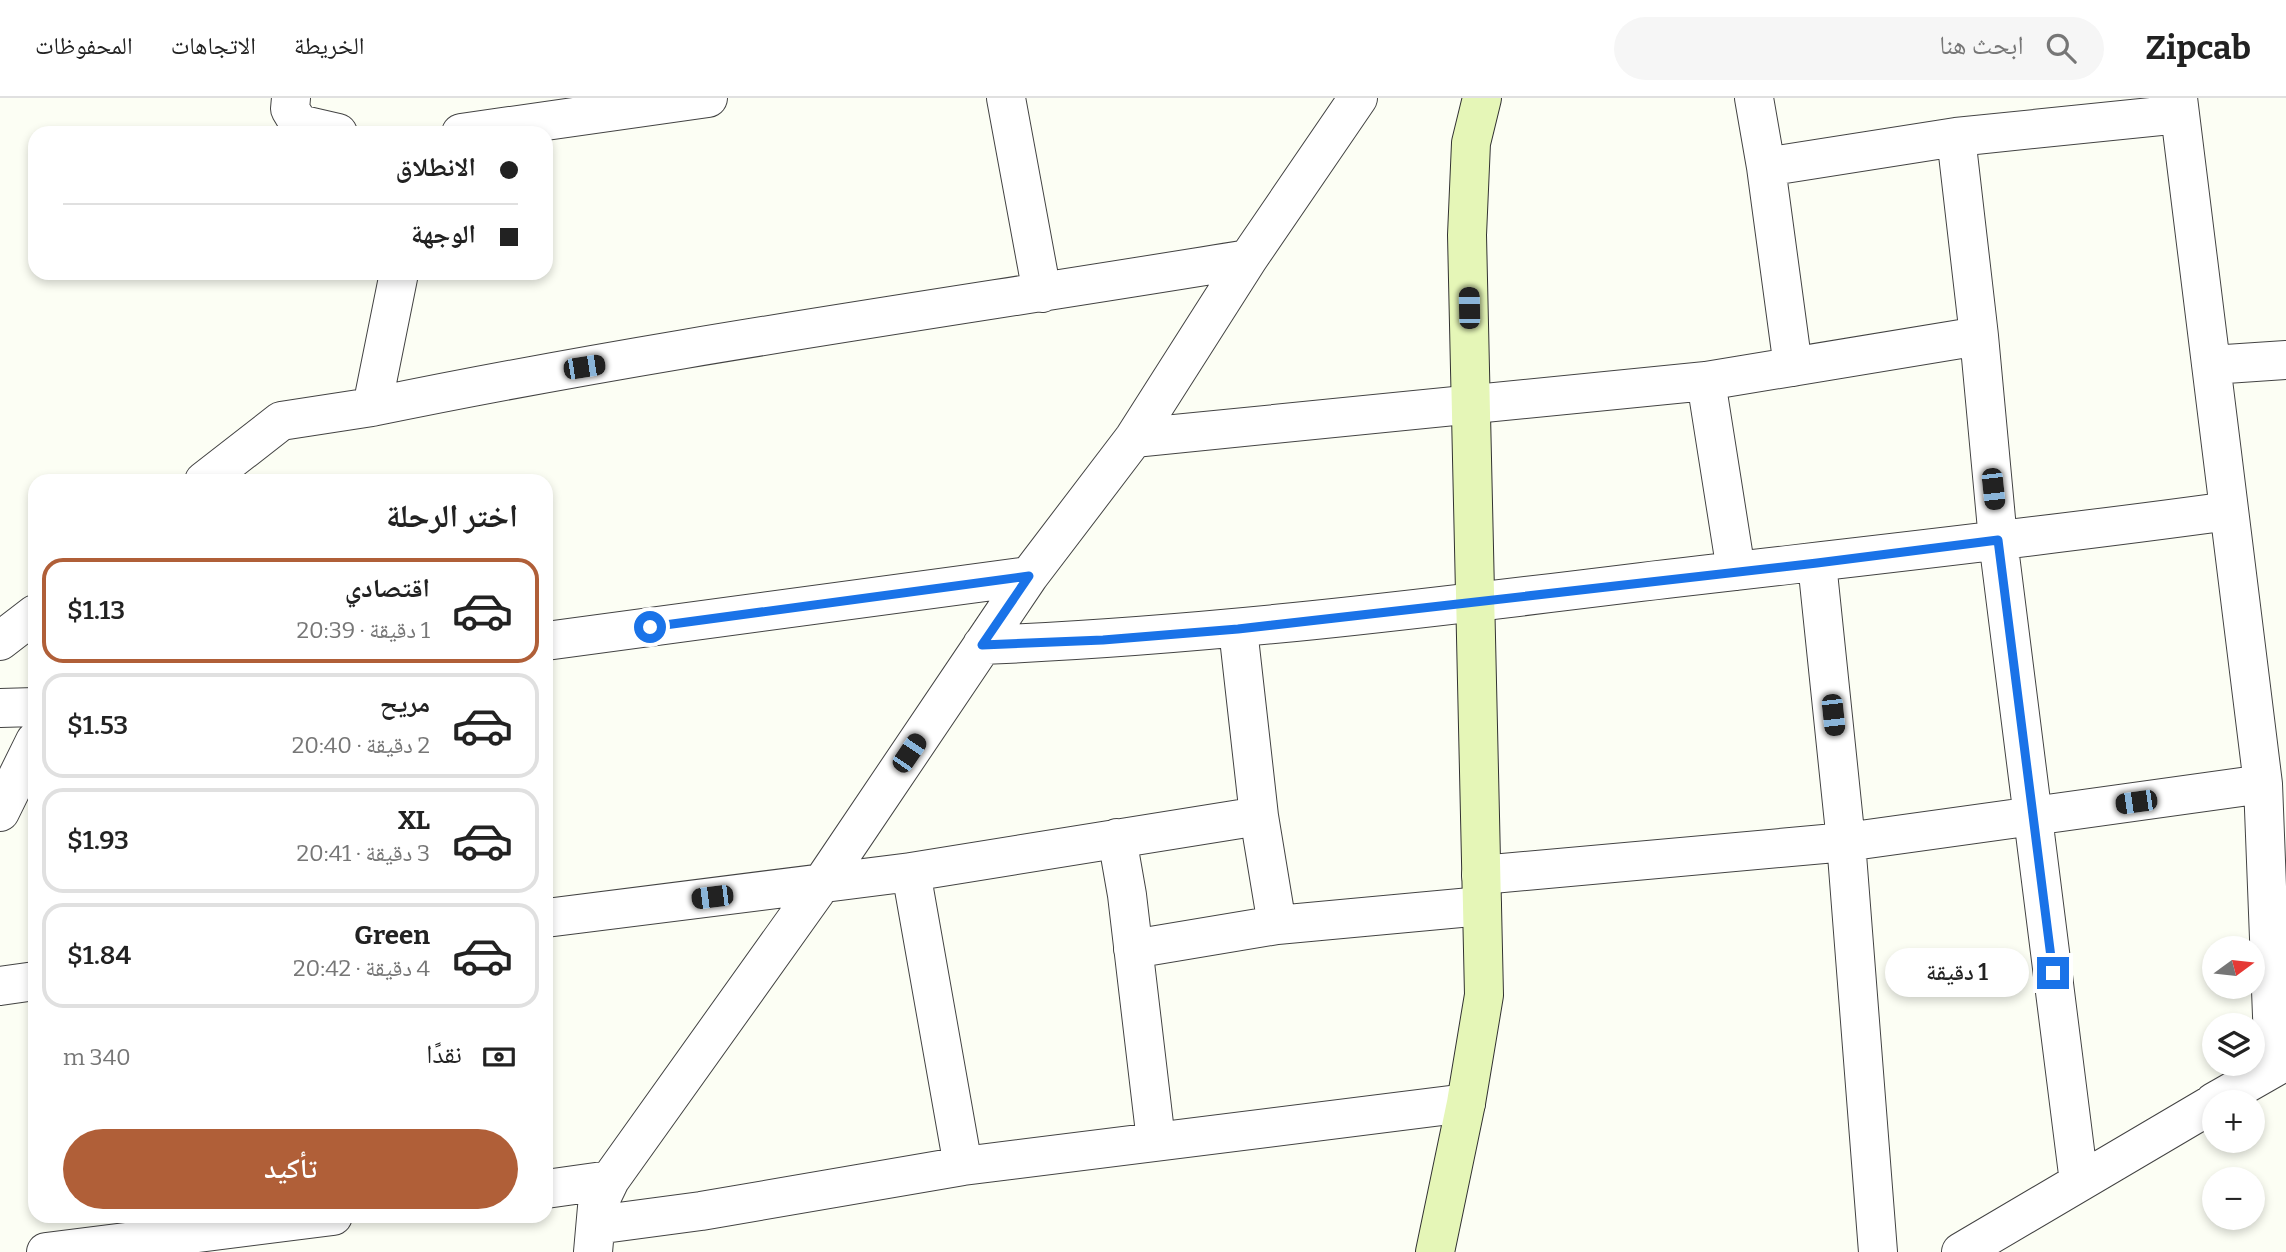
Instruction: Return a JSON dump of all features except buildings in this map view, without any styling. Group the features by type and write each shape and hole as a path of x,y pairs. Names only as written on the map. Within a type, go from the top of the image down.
{"street":[{"path":"291,98 290,110 299,124 308,126"},
{"path":"510,126 708,98"},
{"path":"1006,98 1042,293"},
{"path":"1358,98 1248,259 1135,438 1029,576 822,883 610,1180 597,1207 594,1239 701,1211 963,1166 1466,1102"},
{"path":"1435,1252 1466,1102 1484,995 1467,235 1471,143 1482,98"},
{"path":"1754,98 1793,367"},
{"path":"1766,167 2179,106 2263,784 2280,1064 2236,1090"},
{"path":"1956,137 1979,336 1998,540 2079,1182"},
{"path":"213,474 281,421 372,407 487,383 1248,259"},
{"path":"372,407 398,280"},
{"path":"1135,438 1706,381 1979,336"},
{"path":"2211,365 2286,360"},
{"path":"1706,381 1736,571"},
{"path":"982,645 1103,640 1238,629 1817,563 2229,510"},
{"path":"1817,563 1846,842 1878,1252"},
{"path":"553,640 1029,576"},
{"path":"0,641 28,619"},
{"path":"1238,629 1259,816 1277,925"},
{"path":"0,708 28,707"},
{"path":"0,812 28,755"},
{"path":"1133,950 1482,890 2263,784"},
{"path":"553,917 911,872 1259,816"},
{"path":"1117,838 1156,1141"},
{"path":"911,872 963,1166"},
{"path":"0,986 28,982"},
{"path":"1961,1252 2202,1110"},
{"path":"553,1188 610,1180"},
{"path":"46,1252 277,1223"}],"route":[{"path":"650,627 1029,576 982,645 1103,640 1238,629 1998,540 2053,973"}]}
